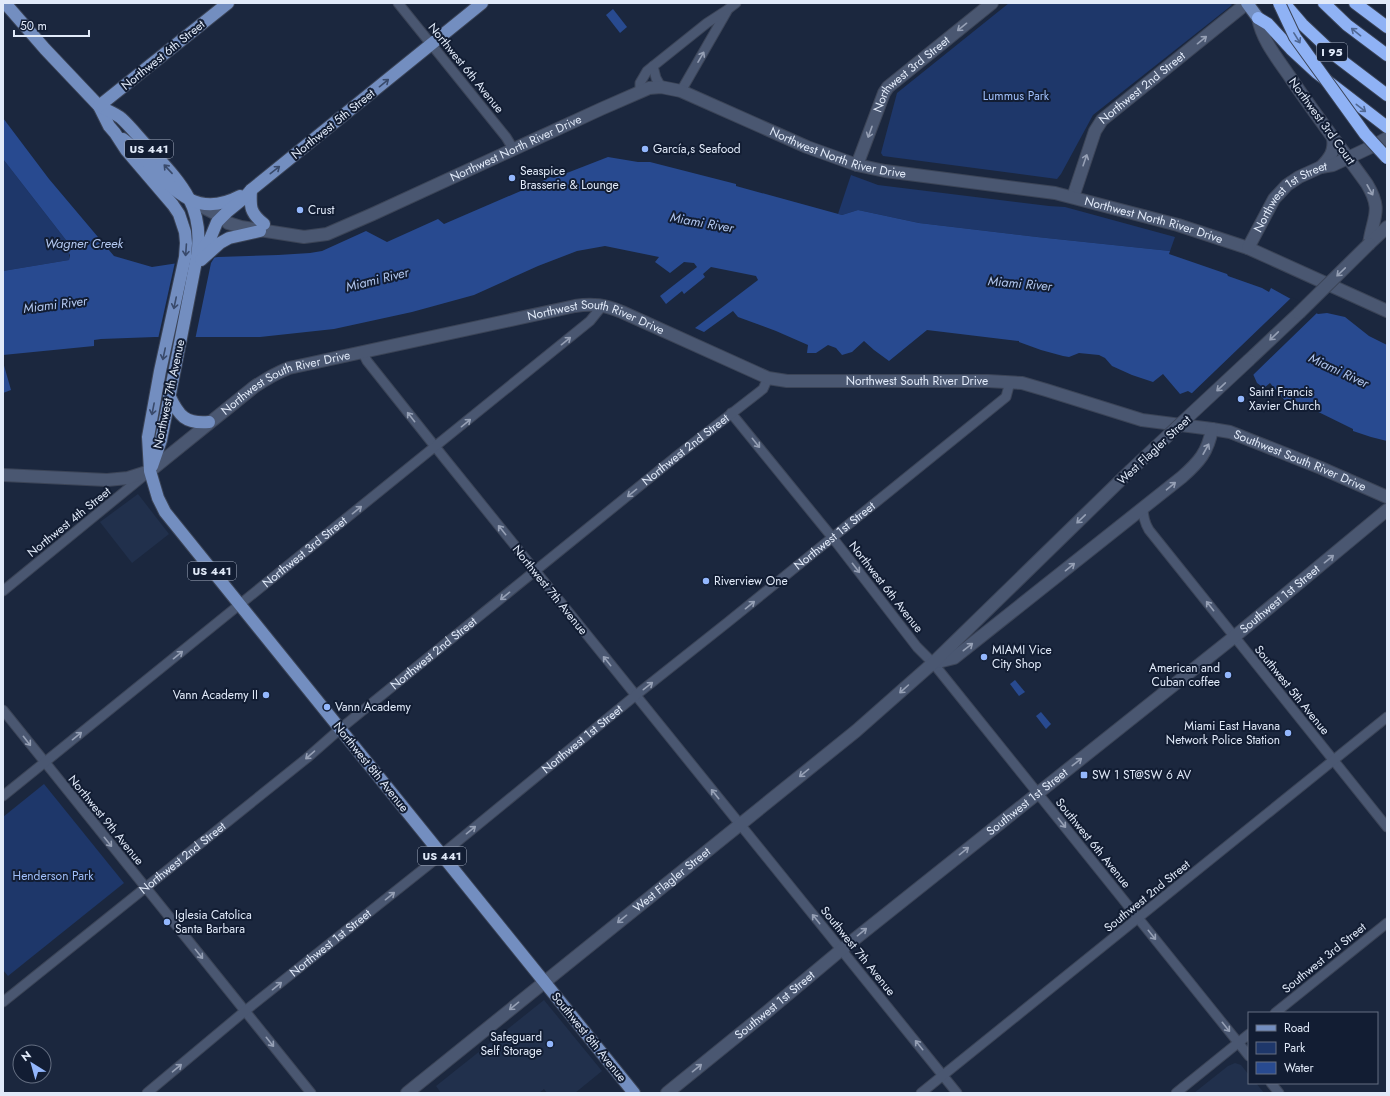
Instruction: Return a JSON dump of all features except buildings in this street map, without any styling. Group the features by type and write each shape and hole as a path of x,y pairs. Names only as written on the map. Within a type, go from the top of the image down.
{"highway":[{"path":"1279,3 1295,37 1365,134 1387,158"},
{"name":"I 95","path":"1284,3 1302,24 1337,57 1387,94"},
{"path":"1324,3 1352,29 1387,55"},
{"path":"1356,3 1387,27"},
{"path":"1258,18 1268,24 1291,49 1317,73 1387,130"}],"main road":[{"name":"Northwest 7th Avenue","path":"5,3 50,55 99,106 109,126 126,150 173,205 185,232 185,257 160,371 148,436 150,471"},
{"name":"Northwest 6th Street","path":"99,106 228,3"},
{"name":"Northwest 5th Street","path":"197,260 210,239 215,226 222,217 251,190 482,3"},
{"name":"Northwest 3rd Court","path":"1247,3 1258,18"},
{"name":"Northwest 7th Avenue","path":"99,106 120,117 174,176 184,188 191,201 197,221 210,239"},
{"path":"115,133 132,145 179,194 191,201 212,204 224,203 251,190 250,207 262,228 234,236 210,239"},
{"name":"Northwest 7th Avenue","path":"150,471 161,440 197,260"},
{"path":"169,395 175,408 188,421 198,423 209,422"},
{"name":"Northwest 8th Avenue","path":"150,471 158,498 165,512 544,982"},
{"name":"Southwest 8th Avenue","path":"544,982 634,1093"}],"street":[{"name":"Northwest 6th Avenue","path":"398,3 514,150"},
{"path":"640,92 640,83 643,77 653,66 707,23 724,7 736,3"},
{"name":"Northwest 3rd Street","path":"857,165 884,93 888,87 992,3"},
{"name":"Northwest 2nd Street","path":"1073,197 1095,131 1102,120 1247,3"},
{"path":"682,91 724,7"},
{"name":"Northwest 3rd Court","path":"1258,18 1260,30 1278,59 1311,109 1367,184 1375,200 1377,211 1372,228 1377,239"},
{"path":"653,66 656,78 661,87"},
{"name":"Northwest North River Drive","path":"191,201 222,217 228,223 262,228 306,230 315,234 327,234 649,88 661,87 682,91 801,144 857,165 885,171 1055,193 1195,230 1248,248 1384,307"},
{"name":"Northwest 1st Street","path":"1248,248 1268,209 1280,191 1293,180 1321,167 1334,164 1348,158 1387,130"},
{"path":"1321,167 1332,154 1334,144 1333,138"},
{"name":"West Flagler Street","path":"407,1093 856,731 933,663 1130,471 1377,239 1387,227"},
{"name":"Northwest South River Drive","path":"3,475 107,480 128,478 150,471 209,422 268,377 277,372 289,368 575,306 593,304 603,305 622,312 768,378 787,381 1022,383 1142,420 1212,429"},
{"name":"Northwest 3rd Street","path":"3,796 590,321 603,305"},
{"name":"Northwest 7th Avenue","path":"363,353 367,362 740,825"},
{"name":"Northwest 2nd Street","path":"3,1002 301,763 762,389 768,378"},
{"name":"Northwest 1st Street","path":"147,1093 245,1011 441,855 636,695 1006,397 1010,382"},
{"name":"Northwest 6th Avenue","path":"731,413 832,537 917,647 933,663"},
{"name":"West Flagler Street","path":"933,663 954,658 1193,467 1205,452 1210,442 1212,429"},
{"name":"Southwest South River Drive","path":"1212,429 1243,437 1321,468 1387,497"},
{"name":"Northwest 4th Street","path":"3,591 150,471"},
{"name":"Southwest 5th Avenue","path":"1143,507 1145,524 1149,530 1387,827"},
{"name":"Southwest 1st Street","path":"667,1093 841,950 1234,637 1384,513"},
{"name":"Southwest 6th Avenue","path":"933,663 1248,1055"},
{"name":"Northwest 9th Avenue","path":"3,710 312,1093"},
{"name":"Southwest 2nd Street","path":"922,1093 1387,717"},
{"name":"Southwest 7th Avenue","path":"740,825 957,1093"},
{"name":"Southwest 3rd Street","path":"1276,1012 1387,922"},
{"path":"1176,1093 1248,1035"},
{"path":"1272,1084 1279,1093"}],"shaded area":[{"path":"138,494 169,534 132,563 100,522"},
{"path":"544,1000 602,1071 575,1093 547,1093 544,1089 539,1093 441,1093 436,1086"},
{"path":"1235,1063 1241,1065 1248,1074 1248,1084 1257,1084 1264,1093 1194,1093 1228,1066"}],"green space":[{"name":"Lummus Park","path":"1009,3 1230,3 1232,5 1093,115 1057,179 883,156 881,153 897,93"},
{"path":"3,159 69,244 69,260 3,271"},
{"path":"851,175 878,185 1065,207 1175,237 1170,251 919,223 858,210 842,215 838,214"},
{"name":"Henderson Park","path":"44,784 124,883 8,976 3,970 3,817"}],"water":[{"path":"613,9 627,27 620,33 606,15"},
{"path":"3,118 49,179 114,256 152,267 218,257 278,255 322,251 366,231 387,242 438,219 444,224 550,177 554,178 608,157 638,162 650,162 736,184 736,186 842,215 858,210 919,223 1170,251 1169,254 1227,274 1228,276 1269,292 1271,288 1318,314 1327,313 1345,317 1369,336 1387,345 1387,441 1353,431 1353,429 1296,401 1288,404 1270,383 1264,388 1257,383 1253,374 1245,373 1230,375 1193,394 1188,391 1180,394 1163,374 1153,382 1112,366 1105,358 1099,355 1079,353 1069,357 1063,356 1041,350 1019,341 927,330 889,361 864,341 852,352 842,355 836,348 828,345 816,353 807,353 808,345 738,317 733,311 704,332 695,328 758,280 756,276 711,267 703,274 705,277 684,294 682,291 666,304 660,296 697,267 694,263 684,262 670,273 655,262 659,257 605,246 577,251 538,266 474,295 412,312 334,329 260,337 155,337 101,339 94,340 94,346 3,355 3,271 69,260 70,255 66,247 69,244 3,159"},
{"path":"3,362 11,390 3,393"},
{"path":"1015,680 1025,692 1019,696 1010,684"},
{"path":"1041,712 1051,724 1046,729 1036,716"}],"pier":[{"path":"216,255 211,263 195,340 158,339 175,262"},
{"path":"1292,297 1318,312 1252,376 1239,375 1212,384 1194,396 1190,395"}],"place":[{"name":"García,s Seafood","path":"645,149"},
{"name":"Seaspice Brasserie & Lounge","path":"512,178"},
{"name":"Crust","path":"300,210"},
{"name":"Saint Francis Xavier Church","path":"1241,399"},
{"name":"Riverview One","path":"706,581"},
{"name":"MIAMI Vice City Shop","path":"984,657"},
{"name":"American and Cuban coffee","path":"1228,675"},
{"name":"Vann Academy II","path":"266,695"},
{"name":"Vann Academy","path":"327,707"},
{"name":"Miami East Havana Network Police Station","path":"1288,733"},
{"name":"SW 1 ST@SW 6 AV","path":"1084,775"},
{"name":"Iglesia Catolica Santa Barbara","path":"167,922"},
{"name":"Safeguard Self Storage","path":"550,1044"}],"water label":[{"name":"Miami River","path":"702,222"},
{"name":"Wagner Creek","path":"84,243"},
{"name":"Miami River","path":"377,279"},
{"name":"Miami River","path":"1020,283"},
{"name":"Miami River","path":"55,304"},
{"name":"Miami River","path":"1339,370"}]}
